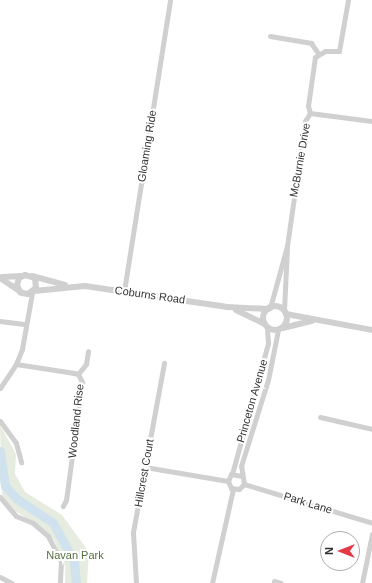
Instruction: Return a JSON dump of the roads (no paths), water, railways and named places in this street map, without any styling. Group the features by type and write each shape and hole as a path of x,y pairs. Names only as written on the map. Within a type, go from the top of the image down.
{"street":[{"name":"Gloaming Ride","path":"124,291 170,0"},
{"path":"270,36 311,43 318,53 339,51 348,0"},
{"name":"McBurnie Drive","path":"285,312 287,246 305,121 310,113 308,106 318,53"},
{"path":"310,113 372,121"},
{"name":"McBurnie Drive","path":"269,308 287,246"},
{"path":"22,276 18,281 27,309"},
{"path":"0,278 13,279 22,276 32,276 36,281 27,309 26,324 16,364 1,385"},
{"name":"Coburns Road","path":"32,276 72,286 124,291 227,307 269,308"},
{"path":"0,278 21,292 33,292"},
{"name":"Coburns Road","path":"33,292 72,286"},
{"name":"Coburns Road","path":"227,307 266,325"},
{"path":"312,321 280,329 266,325 264,317 269,308 278,307 285,312 312,321 372,330"},
{"path":"280,329 285,312"},
{"path":"0,321 26,324"},
{"name":"Princeton Avenue","path":"231,474 235,470 241,432 268,343 266,325"},
{"name":"Princeton Avenue","path":"242,476 241,466 268,380 280,329"},
{"path":"78,374 86,364 88,351"},
{"name":"Hillcrest Court","path":"136,583 133,532 164,363"},
{"name":"Woodland Rise","path":"16,364 78,374 82,382 66,500 63,506"},
{"path":"320,417 372,428"},
{"path":"0,421 16,443 21,462"},
{"path":"145,467 228,481 233,489 212,583"},
{"path":"228,481 231,474 242,476 244,484 239,489 233,489"},
{"name":"Park Lane","path":"244,484 372,523"},
{"path":"0,497 7,509 48,536 61,561 60,583"},
{"path":"362,583 372,534"},
{"path":"0,577 12,583"},
{"path":"274,581 281,583"}],"waterway":[{"path":"0,451 5,486 17,499 53,523 74,561 76,583"}],"park label":[{"name":"Navan Park","path":"75,555"}]}
